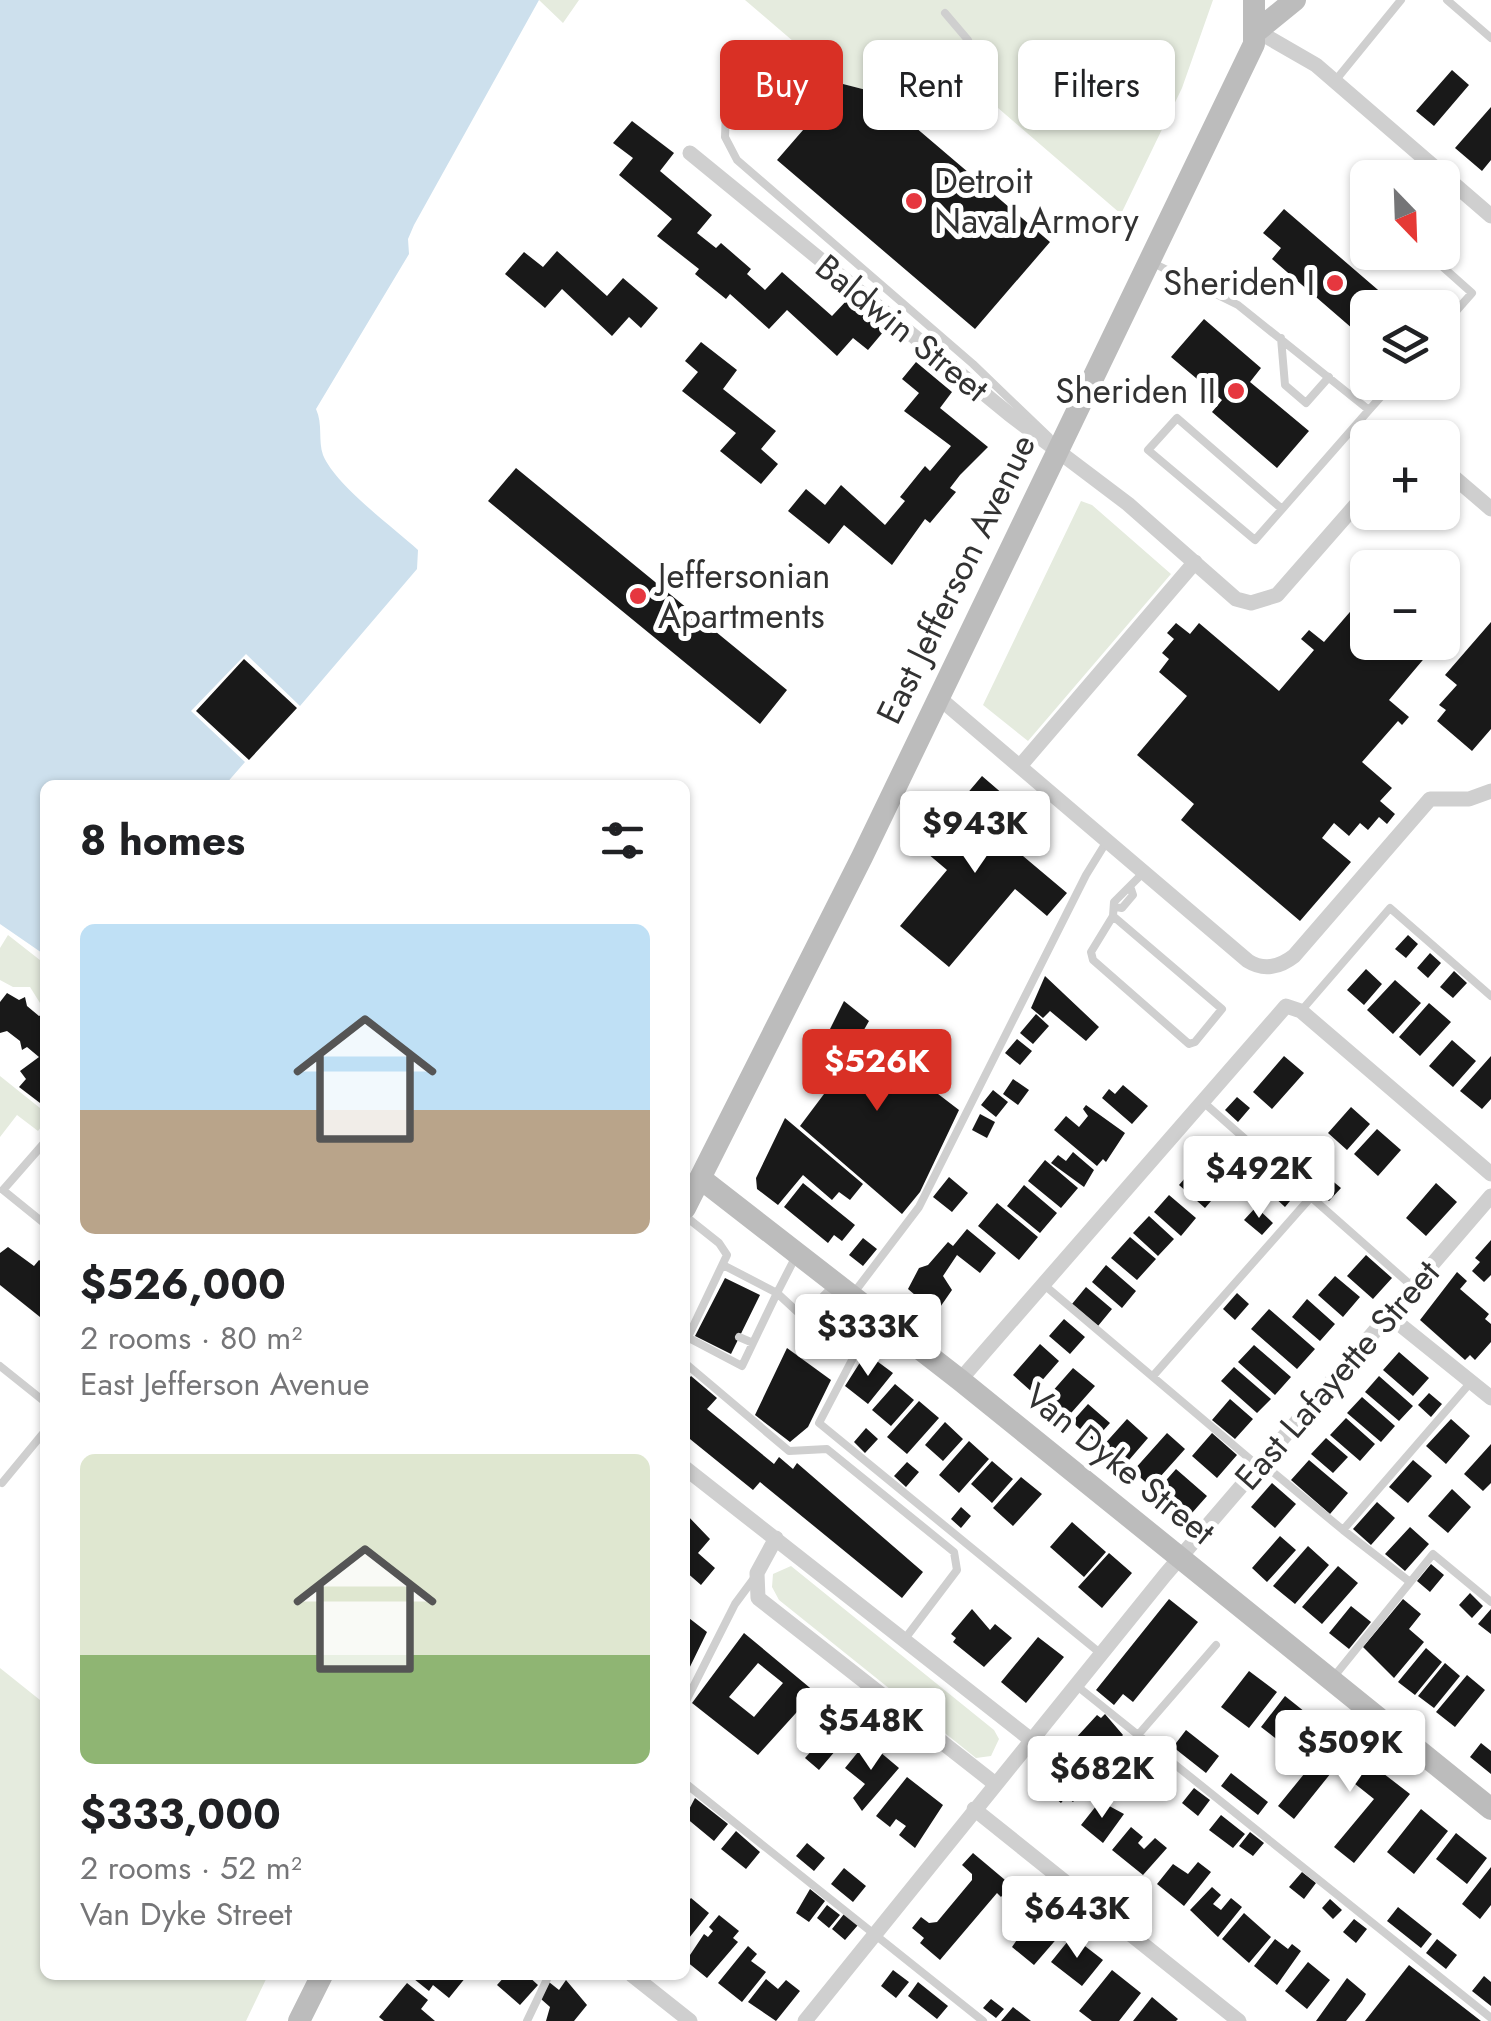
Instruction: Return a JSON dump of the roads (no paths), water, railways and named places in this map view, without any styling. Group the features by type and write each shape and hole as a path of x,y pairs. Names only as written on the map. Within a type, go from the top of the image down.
{"main road":[{"path":"1254,0 1258,31"},
{"name":"East Jefferson Avenue","path":"690,1198 938,697 1258,31 1295,0"},
{"name":"Van Dyke Street","path":"700,1178 960,1380 1491,1808"},
{"path":"299,2021 320,1980"}],"street":[{"path":"1258,31 1299,52 1491,216"},
{"name":"Baldwin Street","path":"690,152 1008,414 1058,448 1236,599 1260,602 1285,587 1350,512"},
{"path":"1460,482 1491,509"},
{"path":"1020,766 1195,562"},
{"path":"938,697 1248,961 1270,968 1294,956 1430,799 1469,799 1491,792"},
{"path":"960,1380 1279,1009 1286,1006 1300,1011 1491,1174"},
{"name":"East Lafayette Street","path":"805,2021 1075,1684 1491,1196"},
{"path":"1388,1315 1491,1398"},
{"path":"690,1472 1030,1739"},
{"path":"776,1538 758,1573 758,1598 994,1783"},
{"path":"974,1809 1239,2021"},
{"path":"638,1980 690,2021"}],"lane":[{"path":"1334,81 1401,0"},
{"path":"1447,0 1491,38"},
{"path":"945,13 968,40"},
{"path":"725,130 736,160 1030,415 1058,448"},
{"path":"1149,261 1215,292 1281,338 1369,410"},
{"path":"1446,270 1472,293 1460,307"},
{"path":"1281,338 1285,385 1306,404 1329,377"},
{"path":"1282,509 1176,418 1148,450 1255,540 1378,400"},
{"path":"804,1317 844,1290 919,1208 1086,875 1107,842"},
{"path":"1115,911 1222,1009 1195,1042 1189,1044 1092,960 1091,952 1115,911 1133,896 1131,888 1144,872"},
{"path":"1300,1011 1390,908 1491,996"},
{"path":"1201,1100 1413,1286"},
{"path":"40,1148 3,1190 40,1220"},
{"path":"1153,1376 1311,1197"},
{"path":"690,1220 719,1243 727,1255 713,1296 690,1332"},
{"path":"690,1339 742,1366 798,1254"},
{"path":"725,1266 777,1293 830,1342"},
{"path":"1043,1284 1410,1582"},
{"path":"751,1313 764,1318"},
{"path":"876,1314 819,1423 1101,1653"},
{"path":"739,1337 752,1343"},
{"path":"0,1366 40,1398"},
{"path":"690,1367 789,1451 827,1450 954,1552 958,1570 904,1640"},
{"path":"1342,1530 1471,1382"},
{"path":"2,1483 40,1437"},
{"path":"1331,1679 1432,1554 1491,1602"},
{"path":"690,1693 734,1604 758,1573"},
{"path":"1138,1735 1216,1645"},
{"path":"1075,1684 1491,2018"},
{"path":"690,1787 983,2021"},
{"path":"527,2021 547,1980"}],"water":[{"path":"0,0 539,0 414,225 408,239 409,254 316,409 323,455 330,467 352,492 418,550 417,569 300,706 246,654 191,711 245,762 229,780 40,780 40,952 0,924"}],"place":[{"name":"Detroit Naval Armory","path":"914,201"},
{"name":"Sheriden I","path":"1335,283"},
{"name":"Sheriden II","path":"1236,391"},
{"name":"Jeffersonian Apartments","path":"638,596"}]}
